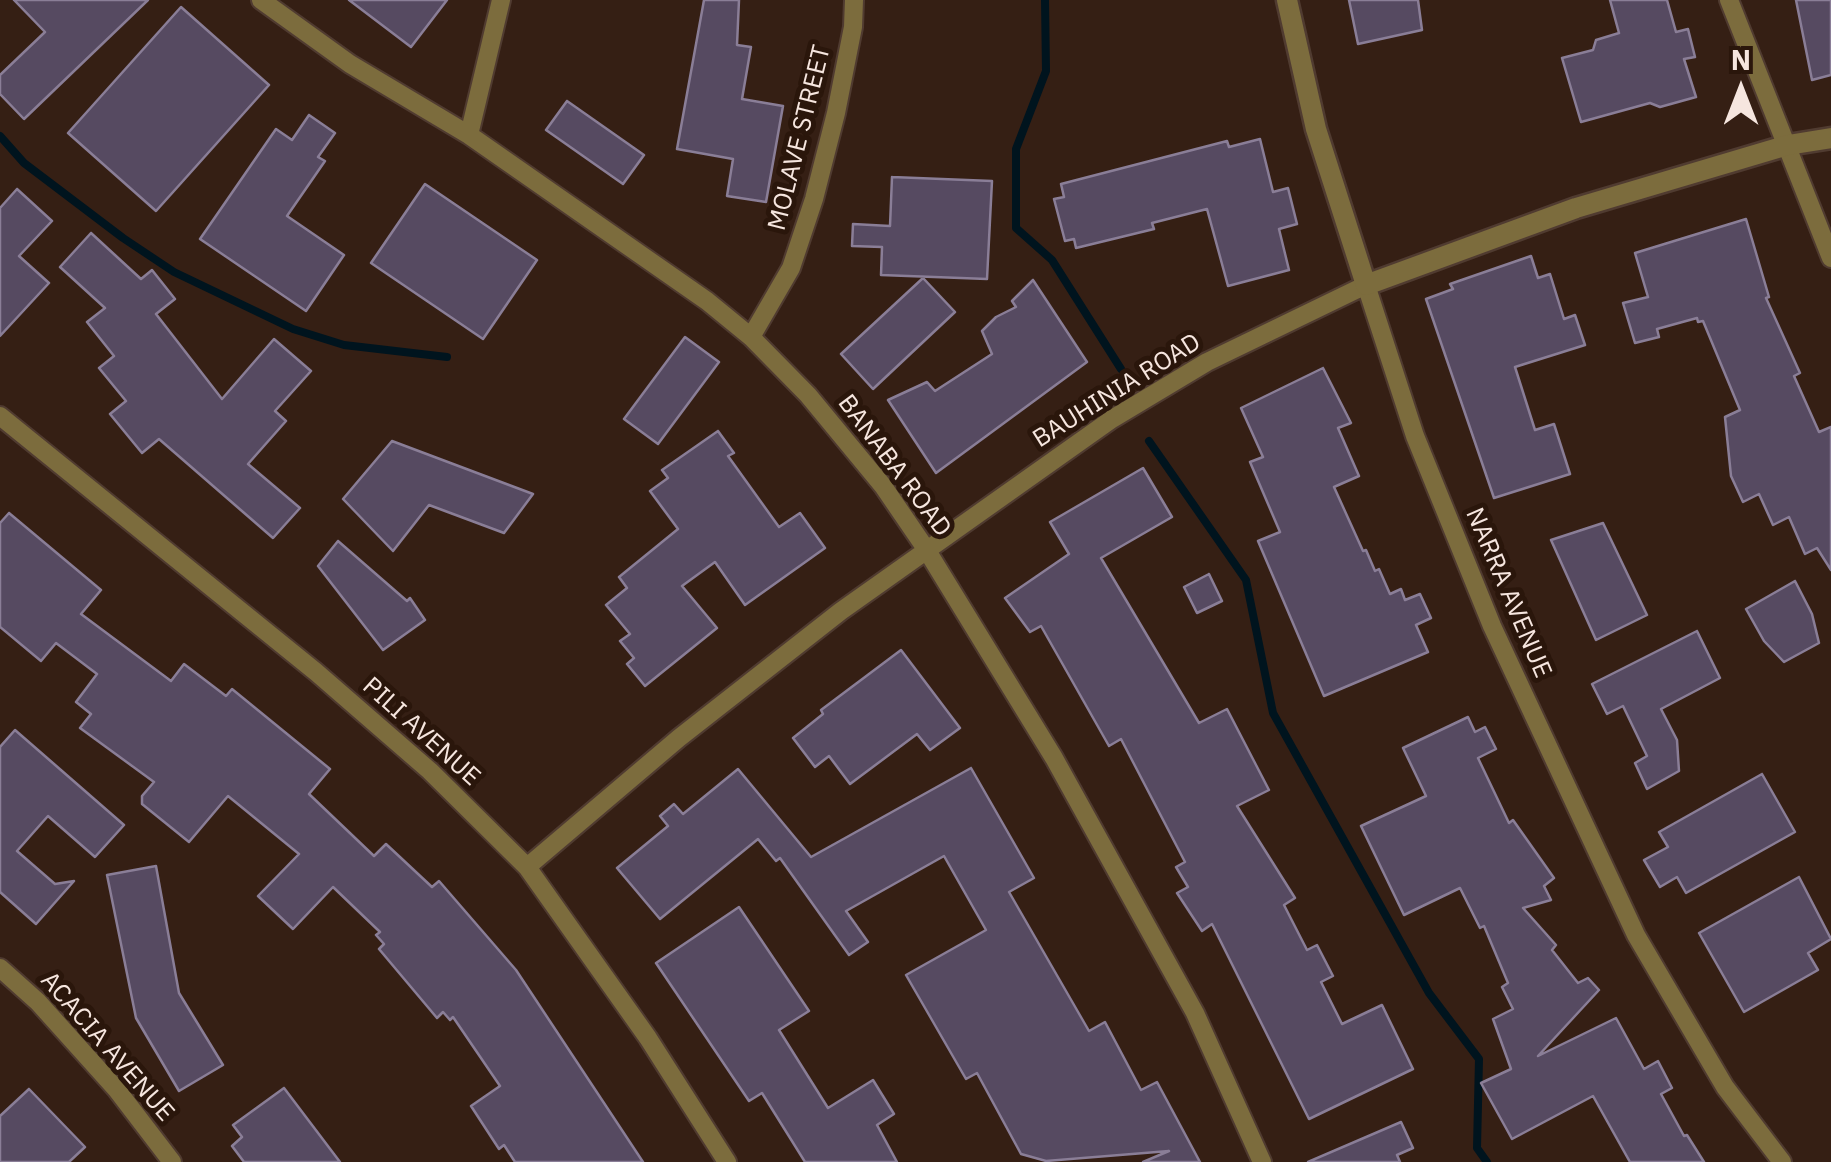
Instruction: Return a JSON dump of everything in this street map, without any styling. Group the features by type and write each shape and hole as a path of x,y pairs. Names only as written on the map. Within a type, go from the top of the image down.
{"street":[{"name":"BANABA ROAD","path":"261,0 350,64 470,135 707,300 808,394 883,486 926,549 1054,758 1195,1014 1262,1162"},
{"path":"470,135 501,0"},
{"name":"MOLAVE STREET","path":"750,337 791,268 814,200 854,27 854,0"},
{"name":"NARRA AVENUE","path":"1287,0 1316,129 1366,285 1416,436 1492,626 1636,935 1725,1086 1782,1162"},
{"path":"1729,0 1831,258"},
{"name":"BAUHINIA ROAD","path":"527,867 679,738 841,611 1144,400 1207,362 1366,285 1576,208 1788,146 1831,138"},
{"name":"PILI AVENUE","path":"0,416 316,672 430,771 527,867 648,1038 727,1162"},
{"name":"ACACIA AVENUE","path":"0,968 52,1017 117,1090 172,1162"}],"building":[{"path":"14,0 148,0 24,119 0,94 0,75 45,32"},
{"path":"349,0 447,0 411,47"},
{"path":"704,0 739,0 737,45 751,47 742,99 783,106 766,202 727,196 733,159 677,149"},
{"path":"1349,0 1418,0 1422,30 1358,44"},
{"path":"1610,0 1667,0 1676,32 1688,29 1695,57 1684,59 1696,97 1660,107 1650,103 1581,122 1562,58 1593,50 1596,40 1619,33"},
{"path":"1796,0 1831,0 1831,75 1812,80"},
{"path":"181,7 269,85 156,211 68,133"},
{"path":"567,101 644,155 623,184 546,130"},
{"path":"309,115 335,133 318,157 325,161 287,216 344,255 306,311 200,239 276,129 292,140"},
{"path":"1260,139 1273,192 1288,188 1297,224 1279,229 1289,270 1228,286 1207,209 1152,223 1154,229 1076,248 1074,239 1065,241 1054,199 1064,197 1061,184 1227,141 1229,147"},
{"path":"892,177 992,181 987,279 881,275 882,247 852,246 853,224 890,226"},
{"path":"425,184 537,260 483,339 371,263"},
{"path":"17,189 52,221 19,256 49,283 0,336 0,208"},
{"path":"1746,219 1769,297 1766,298 1800,373 1794,376 1819,432 1831,427 1831,570 1817,548 1805,554 1789,517 1773,525 1759,494 1743,502 1731,476 1725,417 1740,410 1703,321 1698,322 1697,318 1657,329 1659,337 1635,343 1623,303 1648,297 1635,253"},
{"path":"91,233 141,279 152,270 175,299 156,314 222,399 274,339 311,371 275,411 286,421 248,464 300,508 273,538 159,439 142,453 110,414 126,401 99,368 114,356 87,322 105,308 60,267"},
{"path":"1531,256 1538,278 1550,274 1564,319 1575,315 1585,345 1515,367 1535,430 1554,424 1570,474 1494,498 1426,299 1453,289 1450,284"},
{"path":"923,278 955,312 873,389 841,354"},
{"path":"1033,280 1087,362 936,473 888,400 927,382 935,391 992,354 982,331 996,317 1016,307 1012,301"},
{"path":"685,337 719,362 658,444 624,419"},
{"path":"1323,368 1351,423 1338,428 1359,476 1334,487 1363,551 1366,550 1375,571 1379,569 1390,594 1401,589 1405,600 1420,594 1431,618 1416,625 1428,652 1324,696 1258,541 1280,532 1250,462 1263,457 1241,408"},
{"path":"718,431 734,453 728,456 779,527 800,513 825,548 745,605 715,562 682,586 717,628 645,686 627,664 634,658 620,641 630,634 606,605 627,588 619,577 678,529 650,491 668,478 662,470"},
{"path":"392,441 533,494 504,533 429,505 393,551 343,499"},
{"path":"1143,468 1172,517 1101,558 1199,723 1227,709 1269,790 1237,806 1295,898 1284,905 1307,950 1317,945 1333,976 1321,982 1342,1024 1382,1005 1413,1069 1309,1119 1212,924 1202,931 1177,893 1188,887 1176,867 1185,862 1121,739 1109,746 1041,626 1030,632 1005,598 1069,554 1050,522"},
{"path":"9,513 101,590 81,614 171,681 184,664 226,696 232,689 330,769 309,794 374,856 386,844 432,887 439,881 516,970 643,1162 515,1162 504,1145 499,1149 471,1106 500,1086 453,1017 450,1020 443,1012 437,1018 379,949 384,944 376,935 380,932 333,887 293,929 258,896 299,854 228,796 189,842 142,804 142,796 154,782 80,728 91,714 76,702 97,674 56,643 41,661 0,627 0,523"},
{"path":"1603,523 1647,615 1596,640 1551,540"},
{"path":"338,541 407,601 410,598 425,620 383,650 318,566"},
{"path":"1209,574 1222,601 1197,613 1184,587"},
{"path":"1795,581 1812,614 1819,643 1784,662 1764,641 1746,609"},
{"path":"1697,631 1720,678 1661,709 1677,740 1679,771 1647,789 1635,763 1647,756 1623,706 1607,714 1592,684"},
{"path":"901,650 960,728 930,750 917,734 850,784 829,756 815,767 793,738 823,714 821,710"},
{"path":"1468,717 1475,732 1485,727 1496,749 1478,758 1509,823 1513,820 1554,878 1544,886 1551,900 1523,908 1556,945 1552,950 1578,983 1588,978 1599,990 1538,1056 1616,1018 1644,1069 1658,1061 1672,1088 1661,1094 1684,1136 1704,1162 1630,1162 1593,1096 1512,1139 1481,1083 1511,1069 1493,1019 1513,1009 1502,987 1508,983 1484,926 1480,928 1460,888 1404,915 1361,826 1426,796 1403,748"},
{"path":"15,730 124,825 95,857 48,816 17,851 55,884 74,881 36,924 0,892 0,747"},
{"path":"971,768 1034,878 1009,892 1089,1031 1105,1022 1141,1090 1157,1082 1200,1162 1143,1162 1169,1151 1046,1161 1021,1154 977,1073 966,1079 906,975 986,930 944,856 846,911 868,942 849,955 780,858 776,861 758,839 660,919 617,868 668,826 660,816 674,804 683,814 738,769 811,857"},
{"path":"1762,774 1795,832 1686,893 1677,877 1660,887 1644,860 1668,847 1659,832"},
{"path":"156,866 179,993 223,1065 179,1091 136,1018 107,875"},
{"path":"1799,877 1831,939 1808,953 1818,970 1744,1012 1699,933"},
{"path":"739,907 809,1011 779,1030 828,1108 873,1080 894,1114 877,1125 897,1162 805,1162 762,1093 749,1101 656,963"},
{"path":"284,1088 340,1162 244,1162 232,1146 242,1137 233,1125"},
{"path":"29,1089 85,1147 69,1162 0,1162 0,1116"},
{"path":"1401,1122 1413,1148 1397,1155 1400,1162 1308,1162"}],"waterway":[{"path":"1045,0 1046,71 1016,149 1016,228 1052,260 1121,369"},
{"path":"0,136 24,163 174,272 293,329 344,345 447,357"},
{"path":"1149,441 1246,580 1273,713 1429,993 1479,1059 1477,1148 1487,1162"}]}
